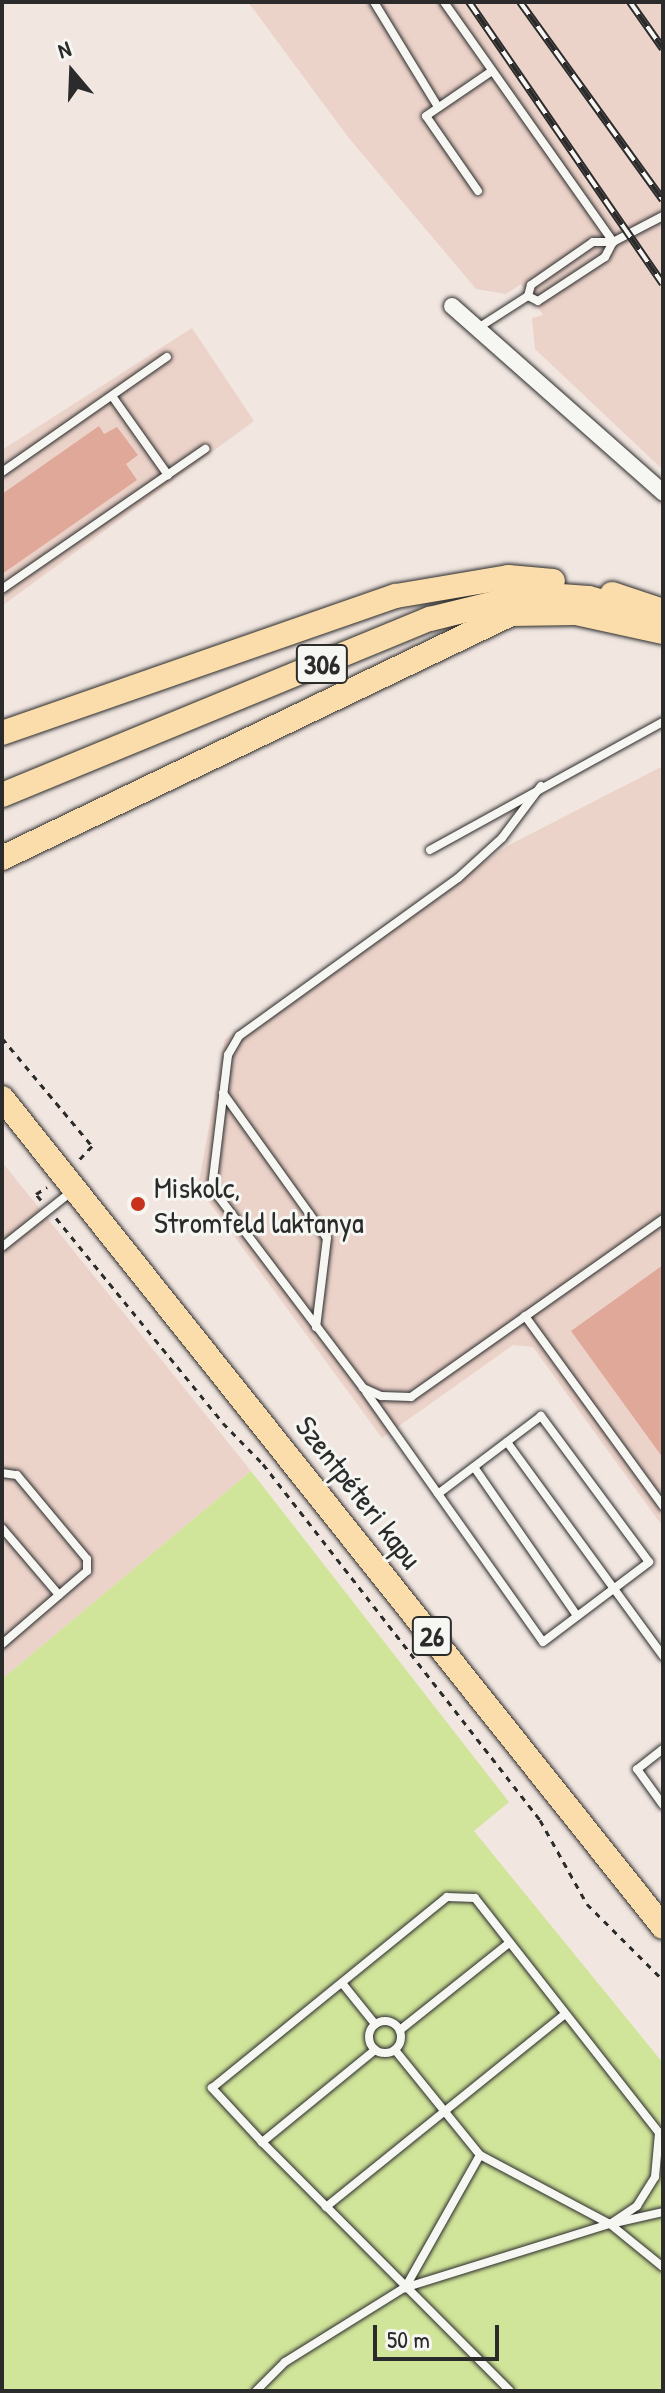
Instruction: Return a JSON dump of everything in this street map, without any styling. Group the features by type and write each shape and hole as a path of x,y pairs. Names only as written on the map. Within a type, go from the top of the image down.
{"main road":[{"path":"2,733 396,596 458,583 508,577 550,581 600,590 663,611"},
{"name":"306","path":"2,795 430,619 486,602 532,594 589,598 663,624"},
{"path":"2,858 511,614 576,613 663,632"},
{"name":"Szentpéteri kapu","path":"2,1098 663,1927"}],"street":[{"path":"452,306 663,493"}],"lane":[{"path":"374,2 438,107"},
{"path":"444,2 613,242"},
{"path":"478,191 426,116 492,71"},
{"path":"478,328 528,296 531,285 593,242 613,242 663,216"},
{"path":"528,296 538,301 605,257 613,242"},
{"path":"2,472 167,357"},
{"path":"112,396 168,475"},
{"path":"2,589 205,449"},
{"path":"430,850 541,786 663,722"},
{"path":"438,1494 541,1416 649,1562 543,1642 438,1494 363,1388 212,1188 228,1055 239,1036 458,878 502,838 541,786"},
{"path":"223,1093 327,1238 316,1327"},
{"path":"2,1247 49,1209 70,1182"},
{"path":"363,1388 372,1395 411,1397 663,1219"},
{"path":"525,1316 663,1506"},
{"path":"507,1442 663,1656"},
{"path":"474,1467 577,1616"},
{"path":"2,1473 17,1475 87,1559 87,1571 2,1644"},
{"path":"2,1528 59,1595"},
{"path":"663,1749 637,1769 663,1805"},
{"path":"510,2391 404,2288 212,2088 447,1897 475,1898 661,2136 655,2177 637,2206 610,2224"},
{"path":"395,2050 400,2030 509,1943"},
{"path":"342,1983 375,2024"},
{"path":"326,2207 565,2014"},
{"path":"375,2050 368,2036 375,2024 387,2021 400,2030"},
{"path":"262,2142 375,2050 395,2050"},
{"path":"395,2050 480,2155 610,2224 663,2267"},
{"path":"404,2288 480,2155"},
{"path":"256,2391 285,2362 404,2288 610,2224 663,2212"}],"path":[{"path":"2,1038 92,1146 70,1182 36,1194 223,1423 263,1464 540,1820 587,1904 663,1980"}],"shaded area":[{"path":"248,2 663,2 663,470 535,349 532,318 543,315 521,284 506,294 476,289 348,137"},
{"path":"192,328 254,421 2,606 2,450"},
{"path":"663,766 663,1527 533,1347 513,1345 382,1438 198,1187 225,1039 509,845"},
{"path":"2,1162 251,1471 2,1679"}],"green space":[{"path":"251,1471 509,1802 474,1831 663,2063 663,2391 2,2391 2,1679"}],"building":[{"path":"99,426 104,434 117,427 138,455 126,464 137,480 2,574 2,494"},
{"path":"663,1265 663,1458 571,1331"}],"railway":[{"path":"469,2 663,284"},
{"path":"520,2 663,200"},
{"path":"630,2 663,49"}],"place":[{"name":"Miskolc, Stromfeld laktanya","path":"138,1204"}]}
